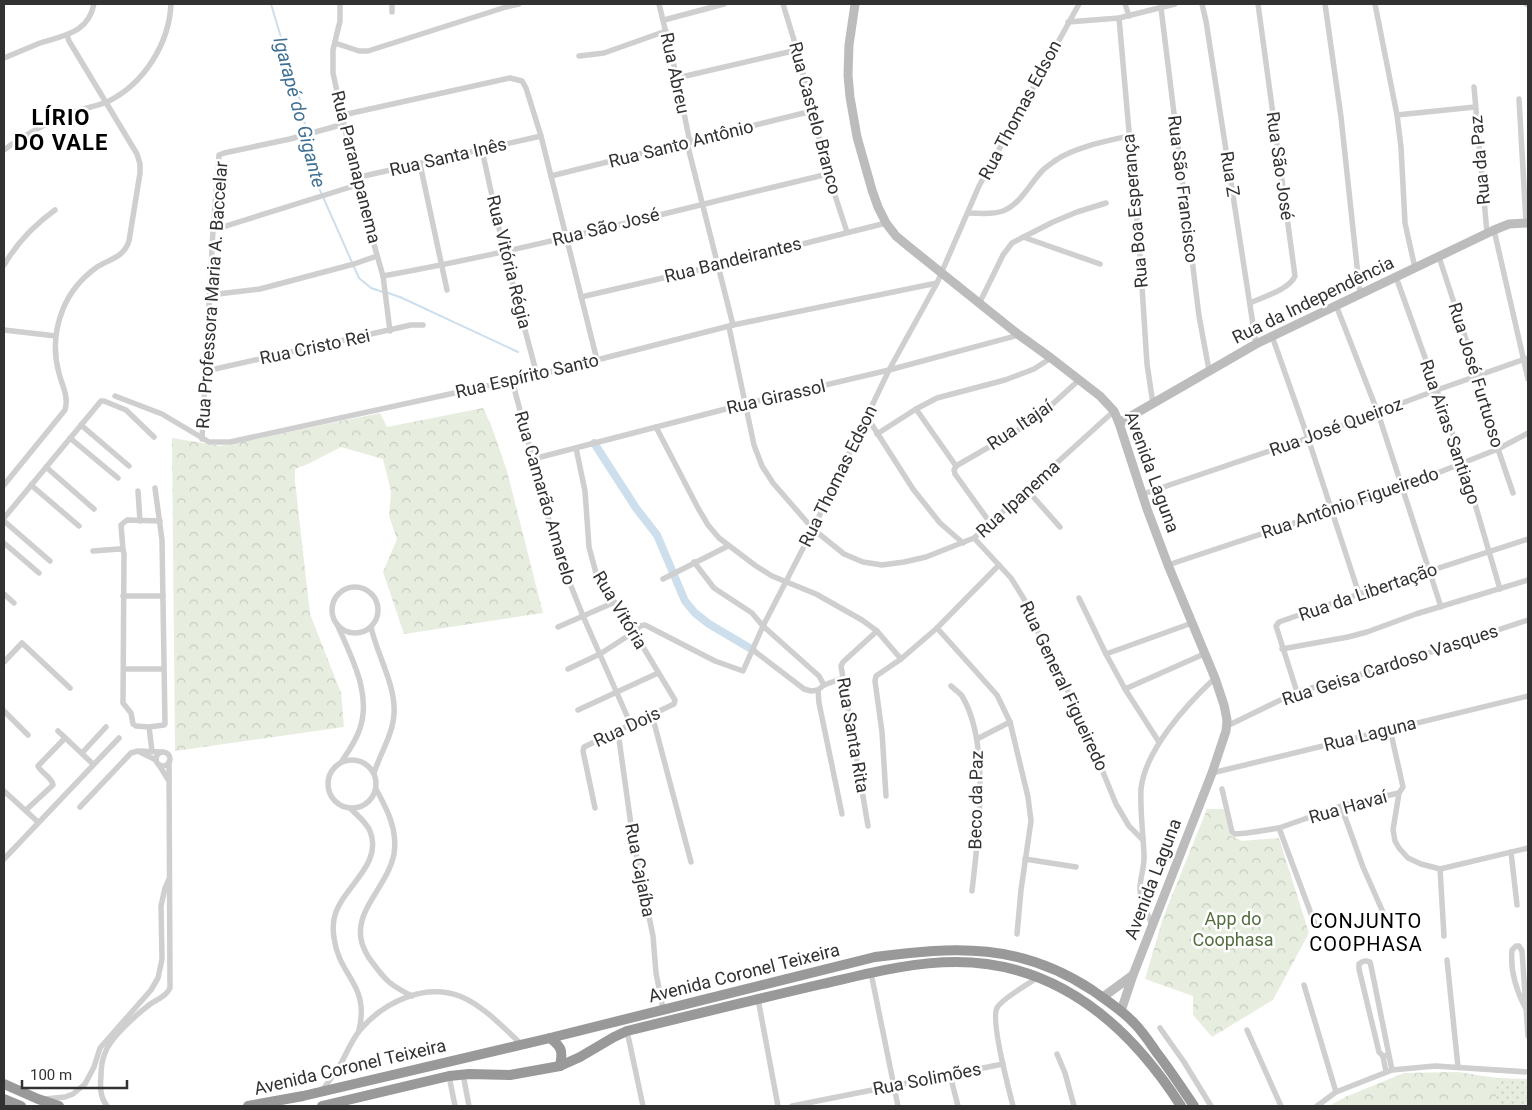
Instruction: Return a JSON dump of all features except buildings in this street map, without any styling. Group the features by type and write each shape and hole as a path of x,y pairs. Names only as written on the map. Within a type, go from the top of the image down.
{"highway":[{"name":"Avenida Coronel Teixeira","path":"248,1106 322,1091 550,1038 875,958 914,952 978,950 1011,955 1043,964 1072,977 1103,997 1121,1011 1142,1033 1194,1106"},
{"name":"Avenida Coronel Teixeira","path":"322,1106 449,1076 463,1074 510,1075 560,1066 580,1057 614,1036 627,1031 871,973 901,967 954,962 979,963 1039,977 1082,1000 1126,1036 1181,1106"},
{"path":"550,1038 561,1048 562,1058 560,1066"},
{"path":"4,1084 59,1106"},
{"path":"4,1099 21,1106"}],"main road":[{"name":"Avenida Laguna","path":"855,4 849,45 850,97 863,159 872,190 886,223 896,236 942,274 1100,396 1114,411 1168,565 1214,678 1226,713 1227,726 1212,773 1152,925 1121,1011"},
{"name":"Rua da Independência","path":"1119,423 1209,370 1272,336 1490,232 1509,224 1527,222"},
{"path":"1103,997 1133,975"}],"street":[{"path":"4,58 78,30 86,22 94,4"},
{"path":"4,150 47,124 105,103 132,85 144,73 159,50 167,29 171,4"},
{"name":"Rua Paranapanema","path":"340,4 340,20 332,50 333,67 355,178 383,276 390,331"},
{"path":"392,4 392,12"},
{"path":"335,43 360,51 368,51 519,4"},
{"name":"Rua Abreu","path":"659,4 677,78 702,204 719,265 731,326"},
{"path":"664,20 724,4"},
{"name":"Rua Castelo Branco","path":"783,4 797,50 828,174 847,232"},
{"name":"Rua Thomas Edson","path":"942,274 979,186 1078,4"},
{"path":"1125,4 1129,16"},
{"path":"1068,22 1119,18 1175,4"},
{"name":"Rua Z","path":"1202,4 1256,344"},
{"name":"Rua São José","path":"1250,303 1286,286 1293,281 1295,276 1258,4"},
{"path":"1325,4 1360,294"},
{"path":"1375,4 1397,115 1401,147 1405,223 1415,268"},
{"name":"Rua São Francisco","path":"1160,8 1199,316 1209,370"},
{"name":"Rua Boa Esperança","path":"1119,18 1140,256 1147,364 1153,404"},
{"path":"579,56 604,52 666,31"},
{"path":"4,485 64,410 66,398 56,363 56,336 64,306 75,289 97,267 122,254 127,248 140,173 137,154 105,103 67,35"},
{"path":"677,78 797,50"},
{"path":"342,115 510,78 522,81 541,136 597,360"},
{"name":"Rua da Paz","path":"1474,87 1490,232 1526,359 1528,379"},
{"path":"1519,99 1527,222"},
{"path":"1397,115 1475,107"},
{"name":"Rua Santo Antônio","path":"551,176 812,112"},
{"name":"Rua Professora Maria A. Baccelar","path":"202,439 209,295 219,155 299,137 344,124"},
{"name":"Rua Santa Inês","path":"355,178 541,136"},
{"path":"968,213 990,214 1002,212 1011,207 1033,184 1043,170 1058,159 1100,142 1129,136"},
{"name":"Rua Vitória Régia","path":"482,150 504,251 537,374"},
{"path":"420,164 447,290"},
{"name":"Rua São José","path":"383,276 567,238 828,174"},
{"path":"213,230 357,185"},
{"path":"979,304 1003,255 1012,243 1077,212 1106,202"},
{"path":"4,265 34,227 55,210"},
{"name":"Rua Bandeirantes","path":"581,297 886,223"},
{"path":"1023,237 1100,264"},
{"path":"4,252 10,256"},
{"path":"209,295 260,289 344,267 377,256"},
{"name":"Rua José Furtuoso","path":"1439,257 1478,376 1498,449 1513,493"},
{"path":"937,283 942,274"},
{"name":"Rua Airas Santiago","path":"1396,277 1463,463 1500,589"},
{"name":"Rua Thomas Edson","path":"634,632 640,626 648,625 715,661 743,671 763,626 813,529 889,370 937,283"},
{"name":"Rua Espírito Santo","path":"115,396 162,414 209,442 230,442 512,380 731,326 937,283"},
{"path":"1336,305 1378,413 1441,607"},
{"name":"Rua Cristo Rei","path":"206,370 423,325"},
{"name":"Rua Ipanema","path":"731,326 754,445 762,466 773,483 813,529 844,554 863,562 882,565 926,557 974,538 1114,411"},
{"path":"4,330 56,336"},
{"name":"Rua Girassol","path":"533,459 745,404 889,370 1019,335"},
{"path":"1272,336 1308,438 1359,594"},
{"path":"877,434 937,398 1004,380 1026,372 1052,358"},
{"name":"Rua José Queiroz","path":"1143,494 1308,438 1526,359"},
{"name":"Rua Camarão Amarelo","path":"512,380 557,551 583,616 631,725"},
{"name":"Rua Itajaí","path":"956,466 1018,431 1046,410 1079,380"},
{"path":"50,561 4,519 101,401 126,410 154,437"},
{"path":"916,409 956,466 955,474 991,524"},
{"path":"867,418 913,489 940,523 963,543"},
{"path":"81,425 129,466"},
{"path":"656,427 708,525 728,546 772,576 816,594 862,620 877,631 902,659"},
{"name":"Rua Antônio Figueiredo","path":"1168,565 1402,487 1498,449 1528,433"},
{"path":"70,438 118,478"},
{"name":"Rua Vitória","path":"576,448 586,498 589,547 596,574 675,700 674,704"},
{"path":"46,467 94,509"},
{"path":"31,485 79,526"},
{"path":"155,488 160,521 162,540 165,724 149,727 136,726 133,724 131,713 123,703 124,553 122,550 121,525 127,520 160,521"},
{"path":"138,491 140,520"},
{"path":"1028,491 1060,526"},
{"name":"Rua General Figueiredo","path":"974,538 1011,578 1024,600 1043,646 1081,718 1116,804 1128,826 1143,840"},
{"name":"Rua da Libertação","path":"1297,692 1276,626 1279,622 1528,539"},
{"path":"4,543 40,573"},
{"path":"663,579 728,546"},
{"path":"93,551 122,550"},
{"path":"694,562 714,588 752,613 763,626 818,676 824,685"},
{"path":"886,796 882,732 875,678 879,673 902,659 937,628 999,565"},
{"path":"1282,649 1367,632 1528,580"},
{"path":"337,624 342,629 357,633 371,627 376,621 378,613 376,598 364,588 348,588 336,596 332,610 333,617 355,664 361,687 364,711 359,730 351,747 342,761 331,771 327,784 336,803 350,808 357,808 365,804 373,796 376,789 374,773 370,767 362,762 349,759 342,761"},
{"path":"4,594 14,603"},
{"path":"123,596 163,596"},
{"path":"1079,598 1106,654 1159,742"},
{"path":"558,627 615,602"},
{"name":"Rua Geisa Cardoso Vasques","path":"1227,726 1297,692 1380,669 1528,620"},
{"path":"1106,654 1192,623"},
{"path":"371,627 394,698 392,727 374,773"},
{"path":"937,628 997,695 1010,722 1030,806 1031,821 1017,934"},
{"name":"Rua Santa Rita","path":"868,826 841,666 877,631"},
{"path":"568,669 600,654 634,632"},
{"path":"4,662 22,643 70,688"},
{"path":"753,650 804,689 818,690 824,685 843,678"},
{"path":"1125,688 1204,654"},
{"path":"124,670 163,669"},
{"path":"578,710 658,673"},
{"path":"1152,925 1140,890 1144,857 1141,787 1159,742 1191,701 1214,678"},
{"name":"Beco da Paz","path":"951,686 961,694 968,710 976,740 980,778 980,809 972,891"},
{"path":"818,690 842,814"},
{"name":"Rua Laguna","path":"1212,773 1528,696"},
{"name":"Rua Dois","path":"595,808 583,751 584,747 674,704"},
{"path":"4,711 28,735"},
{"path":"652,715 690,862"},
{"path":"976,740 1010,722"},
{"path":"82,753 106,727"},
{"path":"149,727 152,751"},
{"name":"Rua Havaí","path":"1222,789 1232,832 1235,834 1279,828 1341,806 1399,793 1403,787 1390,729"},
{"path":"58,731 93,764"},
{"name":"Rua Cajaíba","path":"618,732 633,839 653,936 656,973 662,1009"},
{"path":"26,810 53,785 52,780 38,766 65,738"},
{"path":"4,859 119,738"},
{"path":"138,750 164,766 170,762"},
{"path":"80,807 131,753 138,750 169,754 170,988 167,993 138,1015 107,1047 104,1056 101,1084 103,1102 107,1106"},
{"path":"162,752 157,755 158,762 169,780"},
{"path":"376,789 395,834 394,853 383,883 361,920 361,944 369,958 392,986 412,996"},
{"path":"4,791 38,822"},
{"path":"1399,793 1393,830 1395,841 1408,858 1421,864 1440,869 1528,848"},
{"path":"1341,806 1363,868 1386,919"},
{"path":"350,808 370,831 373,849 372,856 341,902 334,917 336,948 340,962 355,983 360,996 362,1011 359,1032"},
{"path":"1279,828 1316,927"},
{"path":"1511,852 1517,905"},
{"path":"1025,859 1076,867"},
{"path":"1440,869 1444,936"},
{"path":"38,1099 65,1097 79,1091 90,1077 100,1048 151,990 158,978 162,959 162,906 165,888 170,877"},
{"path":"1526,1009 1518,992 1511,957 1512,950 1516,946 1519,946 1522,951 1528,1036"},
{"path":"1386,1055 1379,1052 1359,969 1359,964 1366,960 1370,962 1374,975 1389,1071"},
{"path":"1447,960 1458,1067"},
{"path":"871,973 898,1106"},
{"path":"1014,1106 1003,1064 994,1015 997,1006 1039,977"},
{"path":"158,978 170,980"},
{"path":"1304,985 1336,1092"},
{"path":"151,990 160,998"},
{"path":"322,1091 359,1032 391,1003 412,996 437,993 461,997 474,1004 521,1044"},
{"path":"758,999 778,1106"},
{"path":"1160,1028 1211,1106"},
{"path":"1247,1030 1281,1106"},
{"path":"627,1031 642,1106"},
{"path":"1057,1054 1066,1073 1074,1106"},
{"name":"Rua Solimões","path":"792,1106 1003,1064"},
{"path":"1318,1106 1336,1092 1389,1071 1419,1067 1458,1067 1528,1072"},
{"path":"463,1074 469,1106"},
{"path":"950,1075 958,1106"},
{"path":"449,1076 455,1106"}],"green space":[{"path":"483,408 507,471 543,613 404,634 383,572 397,539 389,516 391,491 383,459 341,447 295,469 295,481 310,614 341,693 344,727 175,751 172,438 221,446 380,413 387,427"},
{"name":"App do Coophasa","path":"1207,809 1224,809 1230,835 1242,841 1279,838 1309,933 1273,1000 1212,1037 1193,1015 1193,996 1145,979 1163,918"},
{"path":"1458,1072 1497,1078 1497,1106 1329,1106 1345,1097 1404,1073"},
{"path":"1497,1078 1528,1079 1528,1106 1496,1106"}],"waterway":[{"name":"Igarapé do Gigante","path":"271,4 304,114 306,149 315,179 359,278 371,288 383,292"},
{"name":"Igarapé do Gigante","path":"388,293 518,352"},
{"path":"594,443 636,508 657,535 685,601 695,613 709,624 753,650"}],"district":[{"name":"LÍRIO DO VALE","path":"61,130"},
{"name":"CONJUNTO COOPHASA","path":"1366,932"}]}
